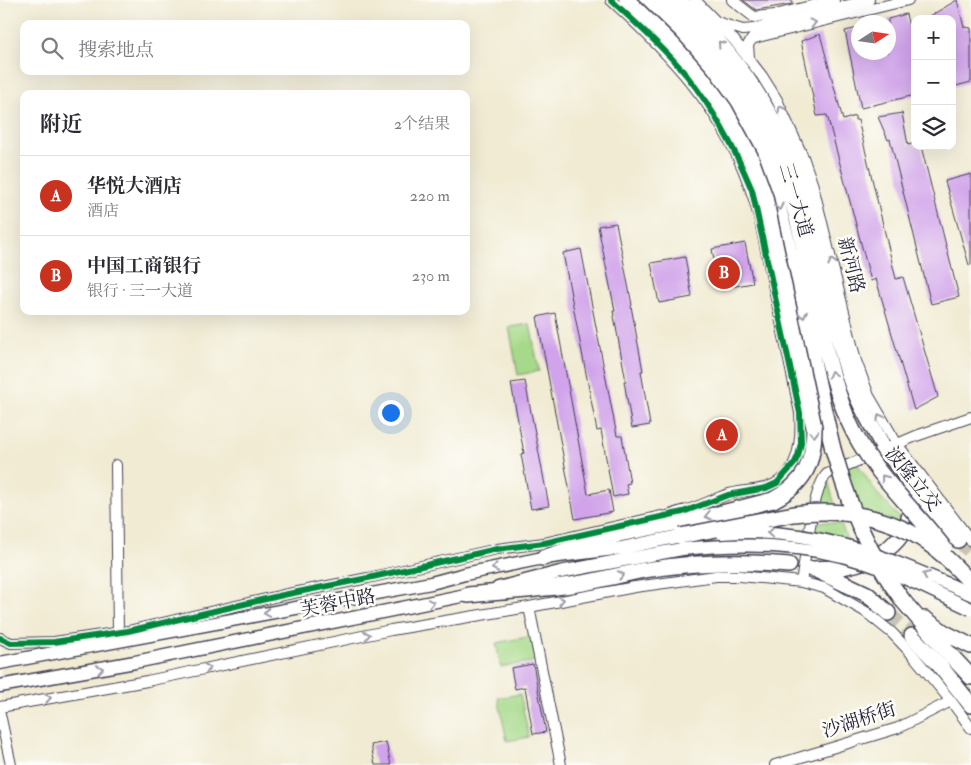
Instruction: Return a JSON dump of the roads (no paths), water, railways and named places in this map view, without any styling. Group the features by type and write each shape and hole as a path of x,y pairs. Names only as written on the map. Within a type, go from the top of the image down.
{"highway":[{"path":"543,558 619,534 710,516 773,500 794,486 804,475 812,460 814,426 765,196 756,172 742,140 707,84 671,43 627,0"},
{"name":"三一大道","path":"644,0 693,48 744,107"},
{"name":"三一大道","path":"660,0 692,30 716,56 735,81 744,107 766,151 788,185 826,352 835,385 848,420"},
{"path":"678,0 728,51 743,62 754,88 777,128 799,180 854,389 882,443"},
{"path":"743,62 744,107"},
{"path":"707,84 744,107"},
{"path":"765,196 766,151"},
{"path":"766,151 799,180"},
{"name":"三一大道","path":"766,151 790,250 832,449 862,534 886,579 904,602"},
{"name":"波隆立交","path":"848,420 860,444 882,476 940,542 971,583"},
{"path":"888,613 867,594 829,575 812,569 836,568 856,564 882,553 900,537 909,518 911,493 894,450"},
{"path":"904,474 964,540"},
{"path":"681,543 794,514 842,512 879,520 907,531 936,549 971,583"},
{"path":"468,595 564,586 646,570 689,564 756,562 789,565"},
{"path":"904,602 945,633 971,646"},
{"path":"904,602 934,638 971,677"},
{"path":"912,636 940,666 971,705"}],"main road":[{"path":"619,534 683,512"},
{"path":"681,543 764,532 820,539 885,557 971,594"},
{"path":"681,543 758,545 830,554 863,562 971,608"},
{"name":"芙蓉中路","path":"0,663 431,583 543,558 681,543"},
{"name":"芙蓉中路","path":"0,686 135,662 468,595 681,543"}],"street":[{"path":"0,638 10,643 54,642 118,633 282,595 496,549 544,542 683,512 728,495 766,488 777,483 794,464 801,442 800,413 752,190 737,155 722,128 687,76 662,48 611,0"},
{"name":"新河路","path":"695,0 718,22 743,62 777,100 803,156 813,186 856,361 869,396 894,450 954,520 964,540"},
{"path":"732,0 754,17 774,15 817,2 834,0"},
{"path":"718,22 743,30 753,29 870,0"},
{"path":"743,62 748,45 758,37 908,0"},
{"path":"801,582 816,494 822,479 827,474 833,470 894,450 936,428 971,417"},
{"path":"794,464 822,479"},
{"path":"116,465 118,633"},
{"path":"0,707 147,681 391,630 635,587 716,576 748,576 801,582 824,588 845,599 882,624 912,654 971,728"},
{"path":"529,607 561,765"},
{"name":"沙湖桥街","path":"775,765 898,728 951,701"},
{"path":"0,714 11,765"}],"tunnel":[{"path":"958,540 971,552"},
{"path":"888,613 912,636"}],"place":[{"name":"中国工商银行","path":"724,273"},
{"name":"华悦大酒店","path":"722,435"}]}
